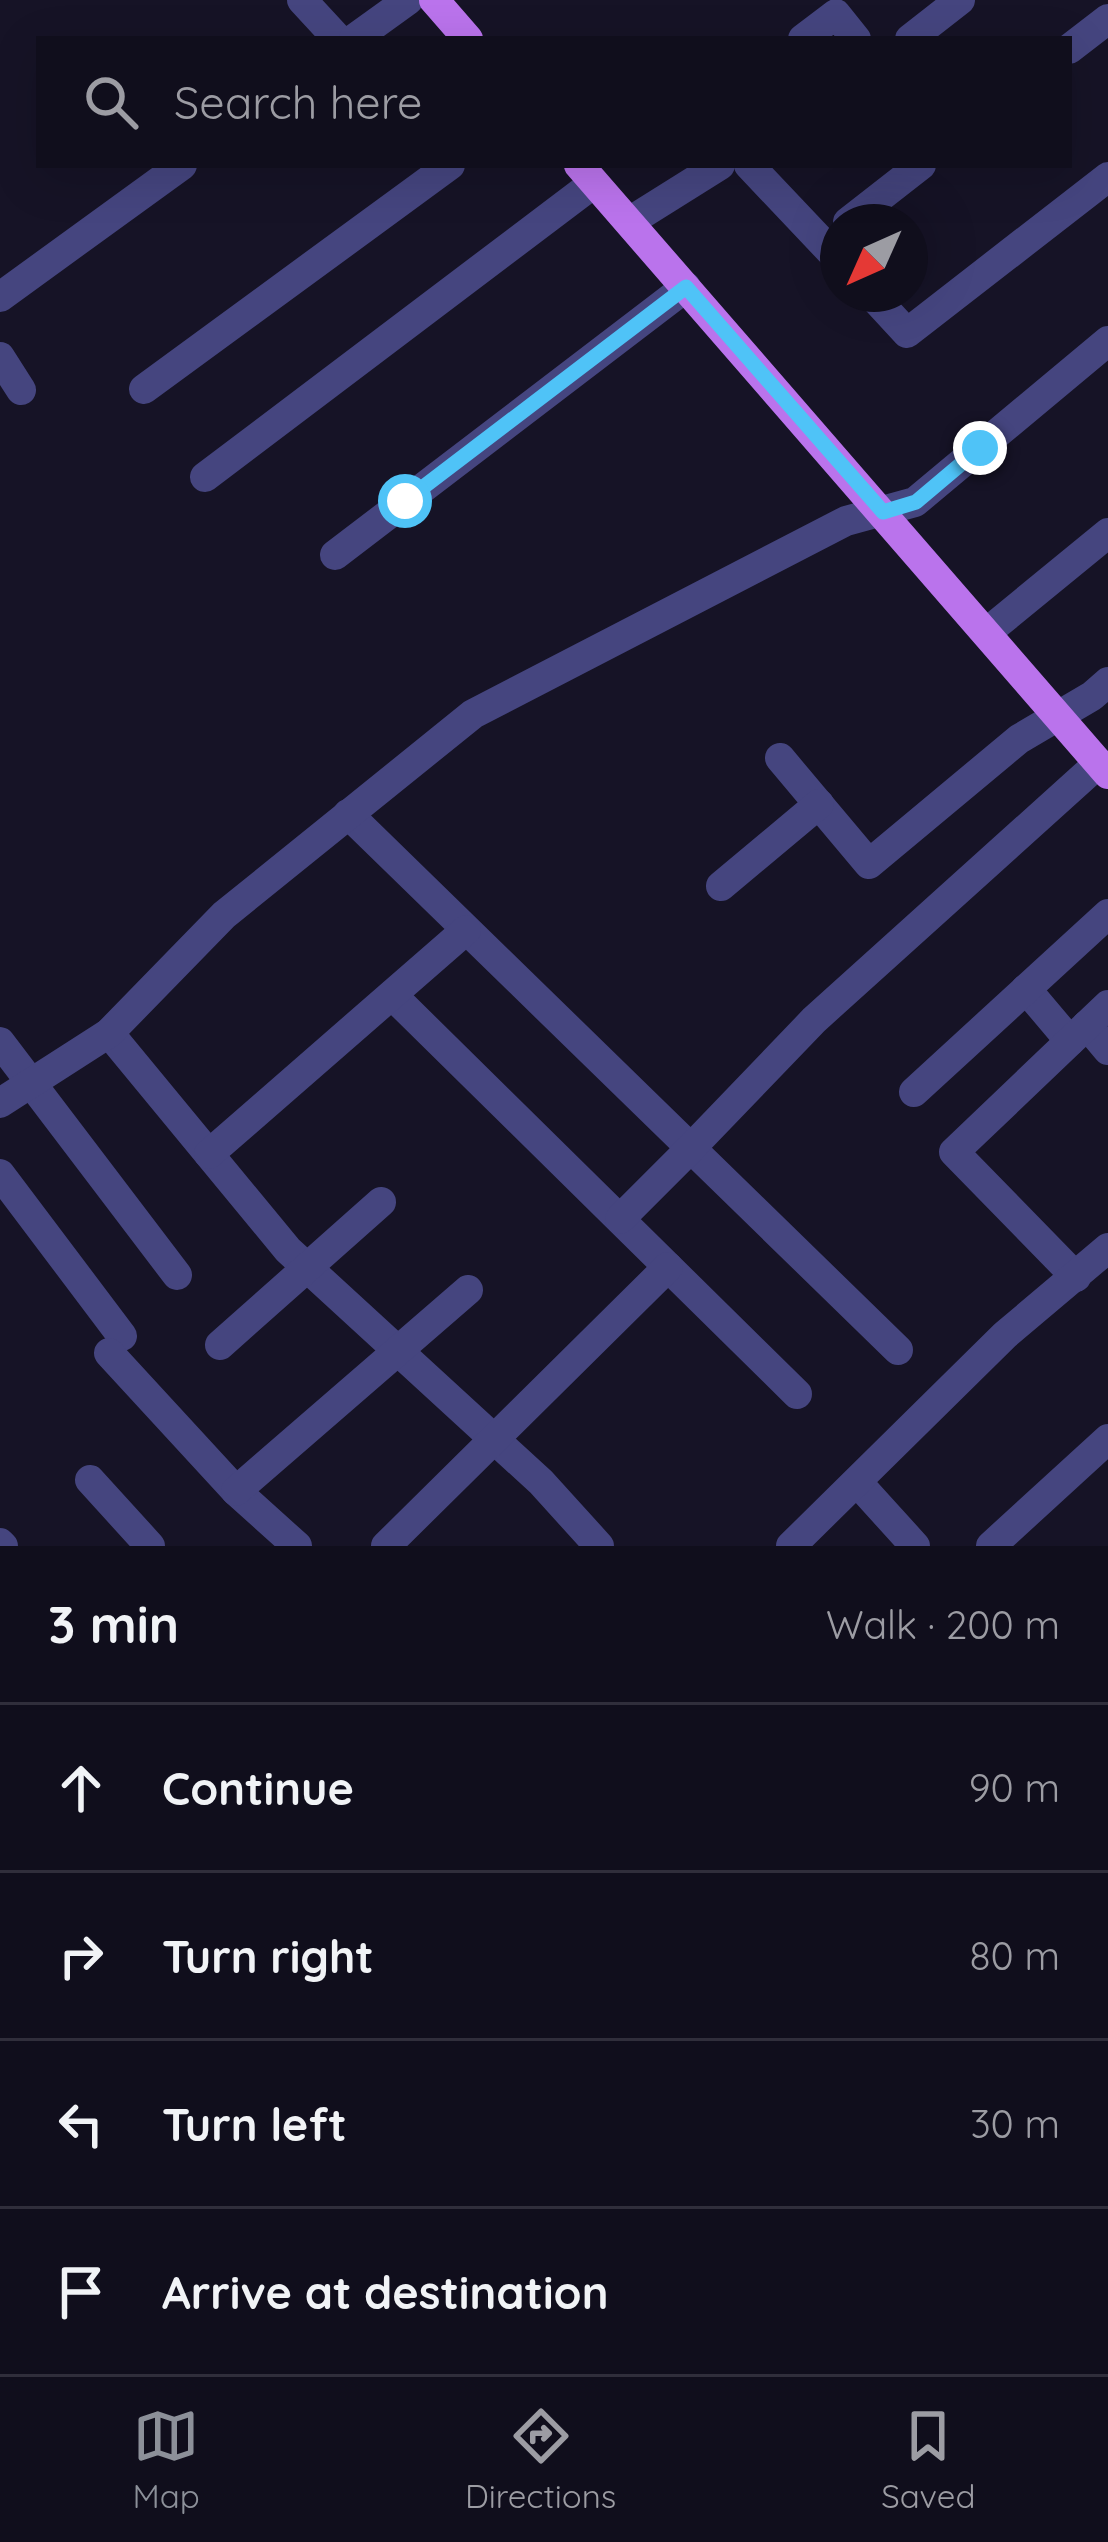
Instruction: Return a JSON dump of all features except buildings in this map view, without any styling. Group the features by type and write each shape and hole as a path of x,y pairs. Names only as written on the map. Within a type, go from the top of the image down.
{"main road":[{"path":"434,0 465,36"},
{"path":"587,174 1103,768"}],"street":[{"path":"302,0 335,36"},
{"path":"359,36 408,0"},
{"path":"914,36 961,0"},
{"path":"807,36 836,14 854,36"},
{"path":"1072,48 1108,19"},
{"path":"0,297 178,168"},
{"path":"144,389 446,168"},
{"path":"629,222 715,168"},
{"path":"752,168 820,233"},
{"path":"871,204 917,168"},
{"path":"205,477 587,174"},
{"path":"888,312 908,333 1108,177"},
{"path":"335,555 686,287"},
{"path":"0,1103 109,1033 224,915 473,714 845,521 916,502 1108,341"},
{"path":"0,357 21,390"},
{"path":"986,633 1108,533"},
{"path":"780,758 869,864 1019,739 1108,682"},
{"path":"620,1219 814,1020 1103,768"},
{"path":"722,886 819,804"},
{"path":"348,814 898,1350"},
{"path":"914,1092 1108,914"},
{"path":"209,1154 466,930"},
{"path":"1026,989 1088,1024 1108,1050"},
{"path":"392,994 797,1394"},
{"path":"1076,1277 953,1152 1088,1024"},
{"path":"109,1033 288,1250 541,1482 589,1542"},
{"path":"0,1042 177,1275"},
{"path":"0,1174 116,1345 236,1491 298,1546"},
{"path":"220,1345 381,1202"},
{"path":"791,1546 1005,1335 1108,1248"},
{"path":"386,1546 668,1267"},
{"path":"236,1491 468,1290"},
{"path":"992,1546 1104,1450"},
{"path":"90,1480 151,1546"},
{"path":"857,1482 915,1546"}],"route":[{"path":"405,501 686,287 883,512 916,502 980,448"}]}
